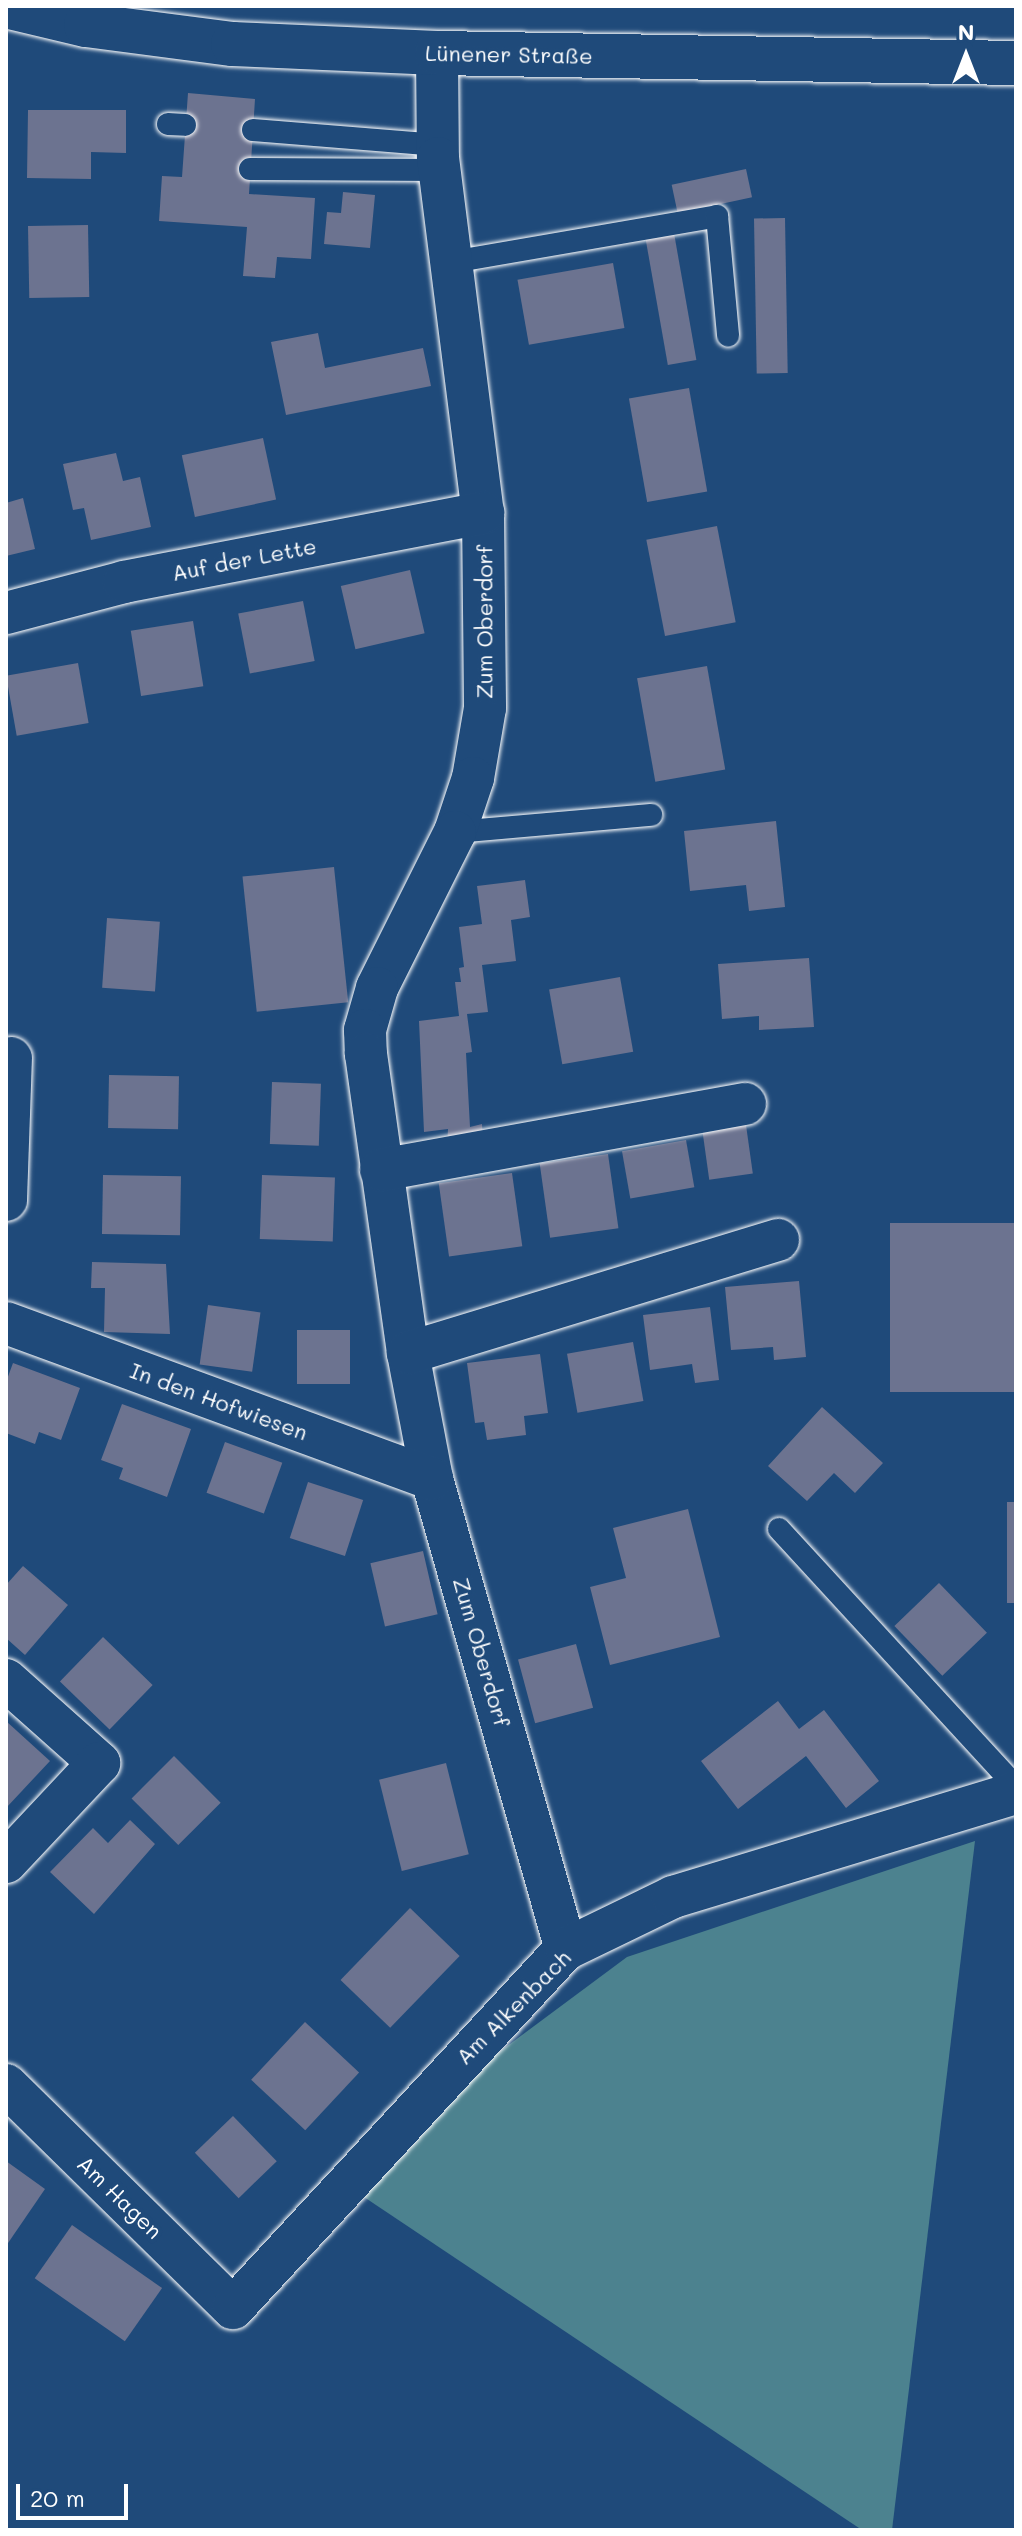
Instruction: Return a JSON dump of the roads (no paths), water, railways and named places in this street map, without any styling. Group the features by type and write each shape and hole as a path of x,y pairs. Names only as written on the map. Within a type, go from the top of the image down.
{"main road":[{"name":"Lünener Straße","path":"6,6 153,35 437,53 1016,63"}],"street":[{"name":"Zum Oberdorf","path":"437,53 439,158 483,513 485,708 473,778 455,832 370,1008 366,1054 408,1353 432,1479 566,1949"},
{"name":"Auf der Lette","path":"6,613 124,582 483,513"},
{"path":"6,1200 11,1058"},
{"path":"381,1170 745,1104"},
{"path":"408,1353 778,1240"},
{"name":"In den Hofwiesen","path":"6,1323 432,1479"},
{"path":"6,1680 99,1763 6,1862"},
{"name":"Am Alkenbach","path":"233,2308 566,1949 673,1897 1016,1790"},
{"name":"Am Hagen","path":"6,2085 233,2308"}],"lane":[{"path":"253,130 439,158"},
{"path":"250,169 439,158"},
{"path":"452,262 717,216 728,335"},
{"path":"455,832 651,815"},
{"path":"779,1529 1016,1790"}]}
